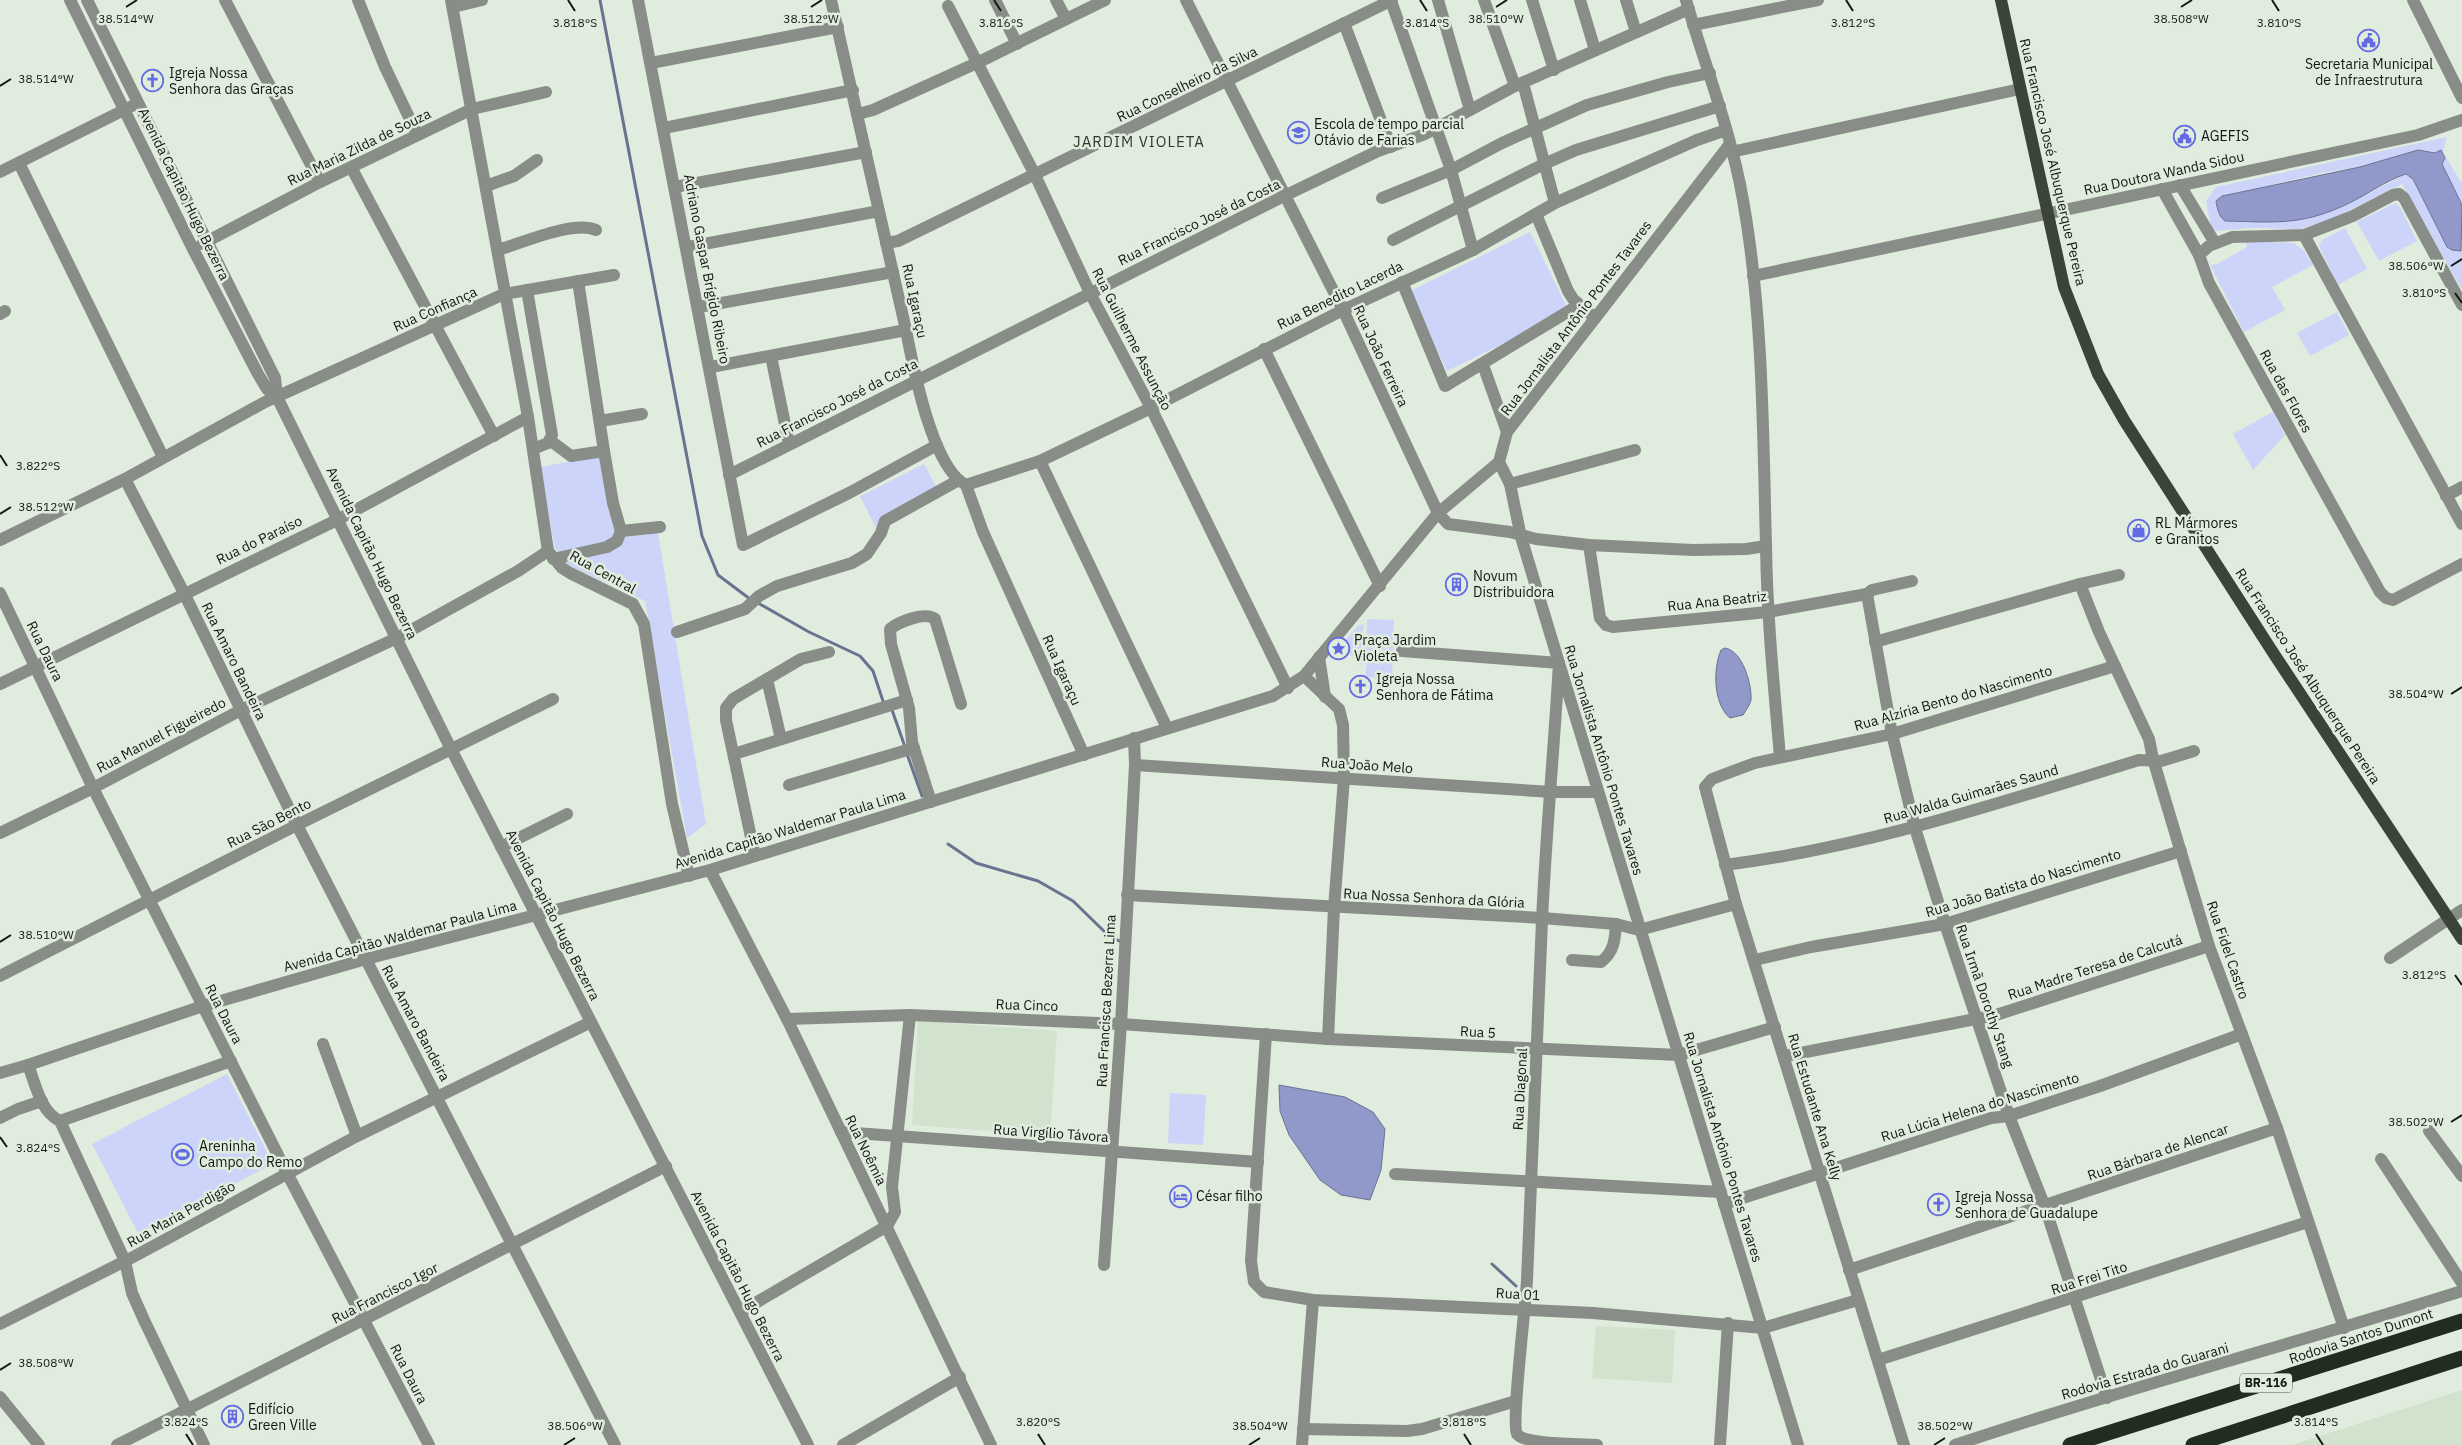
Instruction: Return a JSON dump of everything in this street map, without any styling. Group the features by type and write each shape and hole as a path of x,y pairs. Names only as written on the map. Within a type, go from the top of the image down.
{"highway":[{"name":"Rodovia Santos Dumont","path":"2070,1445 2462,1321"},
{"name":"BR-116","path":"2193,1445 2462,1360"}],"main road":[{"name":"Rua Francisco José Albuquerque Pereira","path":"2001,0 2064,287 2103,382 2124,420 2267,643 2462,938"}],"street":[{"name":"Avenida Capitão Hugo Bezerra","path":"70,0 258,374 267,389 278,397"},
{"name":"Avenida Capitão Hugo Bezerra","path":"87,0 275,378 278,397 451,748 808,1445"},
{"path":"225,0 320,182"},
{"path":"358,0 385,67 417,134"},
{"path":"482,0 452,4 528,417 550,554 607,547 617,541 621,531 613,503 604,451 578,281"},
{"name":"Adriano Gaspar Brígido Ribeiro","path":"638,0 688,247 743,545 849,493 937,445"},
{"name":"Rua Igaraçu","path":"832,0 916,381 937,445 962,483 1084,755"},
{"path":"994,0 1017,44"},
{"path":"1056,0 1066,19"},
{"path":"858,114 873,110 1017,44 1105,0"},
{"name":"Rua João Ferreira","path":"1186,0 1343,310 1438,513"},
{"path":"1391,0 1451,170 1473,250"},
{"name":"Rua Conselheiro da Silva","path":"886,243 898,241 1227,82 1391,0"},
{"path":"1438,0 1470,110"},
{"path":"1484,0 1536,127 1544,164 1556,202"},
{"path":"1532,0 1554,70"},
{"path":"1580,0 1595,50"},
{"path":"1626,0 1636,32"},
{"path":"1693,25 1818,0"},
{"path":"2413,0 2462,98"},
{"path":"1687,4 1720,106 1743,198 1753,276 1764,437 1768,612 1780,758"},
{"name":"Rua Francisco José da Costa","path":"729,475 1284,196 1378,150 1403,143 1436,128 1519,84 1636,32 1687,4"},
{"name":"Rua Guilherme Assunção","path":"948,6 1035,175 1090,293 1151,408 1288,688"},
{"path":"1344,23 1391,146"},
{"path":"651,63 838,27"},
{"path":"1382,198 1451,170 1536,127 1587,105 1668,82 1710,73"},
{"path":"1730,148 2020,89"},
{"path":"664,128 852,90"},
{"name":"Rua Maria Zilda de Souza","path":"193,248 320,182 472,108 546,92"},
{"path":"0,172 139,103"},
{"path":"1393,240 1544,164 1605,140 1647,130 1720,106"},
{"name":"Rua Doutora Wanda Sidou","path":"1753,276 2418,135 2462,120"},
{"name":"Rua Benedito Lacerda","path":"677,632 745,609 777,586 836,569 867,554 881,533 885,521 962,483 1040,461 1151,408 1343,310 1473,250 1556,202 1697,140 1726,130"},
{"name":"Rua Jornalista Antônio Pontes Tavares","path":"1730,148 1507,432 1499,462 1510,484 1521,536 1639,930 1798,1445"},
{"path":"675,187 866,152"},
{"path":"486,186 514,176 538,160"},
{"path":"19,163 163,457"},
{"path":"351,167 434,327 494,436"},
{"path":"2180,185 2214,243"},
{"name":"Rua das Flores","path":"2162,189 2199,255 2210,283 2380,592 2386,598 2393,600 2462,564"},
{"path":"2199,255 2214,243 2232,237 2304,235 2353,216 2399,194 2404,198 2462,305"},
{"path":"688,247 879,211"},
{"path":"1536,214 1568,291 1579,305 1595,318"},
{"path":"498,250 571,228 584,226 596,230"},
{"path":"2304,235 2462,524"},
{"path":"699,307 893,272"},
{"name":"Rua Confiança","path":"0,540 125,479 305,382 434,327 504,294 614,275"},
{"path":"1402,282 1445,386 1483,365 1579,305"},
{"path":"527,290 550,416 551,441"},
{"path":"711,367 906,330"},
{"path":"1264,349 1380,586"},
{"path":"771,356 789,444"},
{"path":"1483,365 1507,432"},
{"path":"600,422 642,414"},
{"name":"Rua do Paraíso","path":"0,684 339,519 528,417"},
{"path":"533,449 551,441"},
{"path":"551,441 571,456 604,451"},
{"path":"1510,484 1636,450"},
{"path":"1040,461 1167,728"},
{"name":"Avenida Capitão Waldemar Paula Lima","path":"0,1073 203,1006 366,959 535,914 690,876 1273,696 1304,676 1380,586 1438,513 1499,462"},
{"name":"Rua Amaro Bandeira","path":"125,479 184,593 297,825 615,1445"},
{"path":"2446,496 2462,487"},
{"path":"1438,513 1448,524 1589,545 1693,550 1766,546"},
{"path":"621,531 660,527"},
{"name":"Rua Ana Beatriz","path":"1589,545 1600,618 1606,625 1613,627 1768,612 1867,594 1872,590 1912,582"},
{"name":"Rua Manuel Figueiredo","path":"0,833 93,788 241,710 397,638 550,554"},
{"name":"Rua Central","path":"550,554 570,574 626,599 638,611 644,624 676,823 690,876"},
{"path":"1875,642 2080,584 2118,576"},
{"name":"Rua Fidel Castro","path":"2080,584 2149,739 2152,760 2181,851 2208,946 2277,1128 2344,1328"},
{"name":"Rua Daura","path":"0,594 36,665 93,788 287,1173 429,1445"},
{"name":"Rua Irmã Dorothy Stang","path":"1867,594 1892,734 1916,828 1945,924 2009,1116 2045,1207 2106,1398"},
{"path":"931,802 914,748 907,700 889,632 897,624 931,616 937,623 961,704"},
{"path":"1402,651 1559,663"},
{"path":"755,856 726,720 728,705 801,659 829,652"},
{"path":"1319,657 1325,697"},
{"name":"Rua Diagonal","path":"1559,663 1552,792 1542,918 1526,1309 1516,1401 1516,1429 1518,1435 1522,1438 1534,1441 1597,1445"},
{"name":"Rua Alzíria Bento do Nascimento","path":"1712,779 1755,764 1892,734 2115,666"},
{"path":"1304,676 1341,714 1344,778 1334,908 1328,1039"},
{"path":"767,679 781,739"},
{"name":"Rua São Bento","path":"0,976 151,901 297,825 553,699"},
{"path":"734,754 907,700"},
{"name":"Rua Francisca Bezerra Lima","path":"1104,1265 1122,1024 1135,765 1134,738"},
{"path":"789,785 914,748"},
{"name":"Rua Walda Guimarães Saund","path":"1725,865 1774,859 1916,828 2139,760 2161,761 2194,751"},
{"name":"Rua João Melo","path":"1135,765 1552,792 1598,792"},
{"name":"Rua Estudante Ana Kelly","path":"1712,779 1707,782 1706,790 1736,904 1785,1056 1818,1173 1904,1445"},
{"path":"501,847 567,814"},
{"name":"Rua João Batista do Nascimento","path":"1755,960 1945,924 2181,851"},
{"name":"Rua Noêmia","path":"710,870 787,1019 991,1445"},
{"name":"Rua Nossa Senhora da Glória","path":"1127,896 1542,918 1616,924 1639,930 1736,904"},
{"path":"2390,958 2462,910"},
{"path":"1572,960 1601,962 1610,955 1615,939 1616,924"},
{"name":"Rua Madre Teresa de Calcutá","path":"1785,1056 1996,1015 2208,946"},
{"path":"740,1312 887,1226 895,1212 892,1187 899,1136 910,1015"},
{"name":"Rua Cinco","path":"787,1019 910,1015 1122,1024 1266,1034"},
{"name":"Rua Maria Perdigão","path":"0,1324 125,1261 358,1136 591,1022"},
{"name":"Rua 5","path":"1266,1034 1537,1050 1679,1055 1775,1027"},
{"path":"1258,1162 1266,1034"},
{"name":"Rua Lúcia Helena do Nascimento","path":"1723,1198 1818,1173 1990,1118 2009,1116 2100,1086 2242,1034"},
{"path":"323,1044 358,1136"},
{"path":"60,1121 231,1061"},
{"path":"28,1065 42,1101 52,1117 60,1121 125,1261 132,1293 204,1445"},
{"path":"0,1118 18,1108 42,1101"},
{"name":"Rua Bárbara de Alencar","path":"1849,1270 2045,1207 2277,1128"},
{"path":"2429,1131 2462,1176"},
{"name":"Rua Virgílio Távora","path":"841,1132 1258,1162"},
{"path":"2381,1159 2462,1283"},
{"name":"Rua 01","path":"1258,1162 1251,1236 1252,1273 1258,1287 1271,1294 1313,1300 1526,1309 1728,1323 1763,1328"},
{"name":"Rua Francisco Igor","path":"116,1445 186,1408 364,1321 666,1166"},
{"path":"1395,1174 1530,1181 1723,1198"},
{"name":"Rua Frei Tito","path":"1878,1360 2074,1299 2308,1222"},
{"name":"Rodovia Estrada do Guarani","path":"1955,1445 2462,1291"},
{"path":"1302,1445 1313,1300"},
{"path":"1763,1328 1858,1300"},
{"path":"1720,1445 1728,1323"},
{"path":"843,1445 960,1377"},
{"path":"0,1397 4,1410 39,1445"},
{"path":"1303,1428 1407,1431 1422,1429 1516,1401"}],"shaded area":[{"path":"2447,137 2443,152 2462,184 2462,205 2442,164 2440,151 2435,153 2418,150 2360,167 2321,173 2217,198 2343,206 2402,176 2410,175 2457,251 2462,250 2462,290 2402,184 2339,216 2300,229 2253,228 2216,231 2209,228 2211,226 2206,201 2216,187"},
{"path":"2418,150 2435,153 2441,150 2445,158 2442,164 2462,205 2461,251 2452,250 2447,247 2413,179 2406,174 2343,206 2299,220 2271,222 2225,221 2218,209 2216,201 2222,196 2360,167"},
{"path":"2395,203 2400,207 2417,241 2379,261 2357,222"},
{"path":"2345,228 2367,269 2338,285 2319,246 2322,240"},
{"path":"1530,232 1569,311 1447,371 1408,292"},
{"path":"2246,241 2294,243 2304,251 2313,265 2272,287 2285,310 2244,332 2210,265 2217,264 2247,247"},
{"path":"2337,312 2349,335 2310,356 2297,333"},
{"path":"2273,412 2285,435 2253,470 2233,434"},
{"path":"601,456 617,536 658,533 706,824 687,838 645,601 566,564 555,548 540,467"},
{"path":"924,464 941,496 876,528 860,496"},
{"path":"1367,619 1394,620 1392,678 1366,677"},
{"path":"1364,624 1361,666 1342,644 1358,626"},
{"path":"1725,648 1737,655 1745,669 1751,694 1749,706 1743,715 1730,718 1720,704 1716,686 1718,658 1721,650"},
{"path":"918,1021 1057,1031 1050,1135 912,1125"},
{"name":"Areninha Campo do Remo","path":"227,1074 273,1164 138,1233 92,1144"},
{"path":"1279,1085 1345,1097 1373,1112 1385,1129 1381,1170 1370,1200 1341,1195 1320,1180 1289,1135 1280,1111"},
{"path":"1170,1093 1206,1095 1203,1145 1168,1143"},
{"path":"1596,1326 1675,1330 1672,1383 1592,1378"},
{"path":"2462,1390 2462,1445 2292,1445"}],"waterway":[{"path":"600,0 702,536 718,575 750,599"},
{"path":"758,603 809,632 860,656 873,671 883,701"},
{"path":"892,710 904,744"},
{"path":"907,754 922,796"},
{"path":"948,844 976,863 1038,881 1073,901 1108,935 1123,943"},
{"path":"1492,1264 1516,1286"}],"place":[{"name":"Secretaria Municipal de Infraestrutura","path":"2369,41"},
{"name":"Igreja Nossa Senhora das Graças","path":"153,81"},
{"name":"Escola de tempo parcial Otávio de Farias","path":"1298,132"},
{"name":"AGEFIS","path":"2185,136"},
{"name":"RL Mármores e Granitos","path":"2139,531"},
{"name":"Novum Distribuidora","path":"1457,584"},
{"name":"Praça Jardim Violeta","path":"1338,648"},
{"name":"Igreja Nossa Senhora de Fátima","path":"1360,687"},
{"name":"Areninha Campo do Remo","path":"183,1154"},
{"name":"César filho","path":"1180,1196"},
{"name":"Igreja Nossa Senhora de Guadalupe","path":"1939,1205"},
{"name":"Edifício Green Ville","path":"232,1417"}],"district":[{"name":"JARDIM VIOLETA","path":"1139,142"}]}
